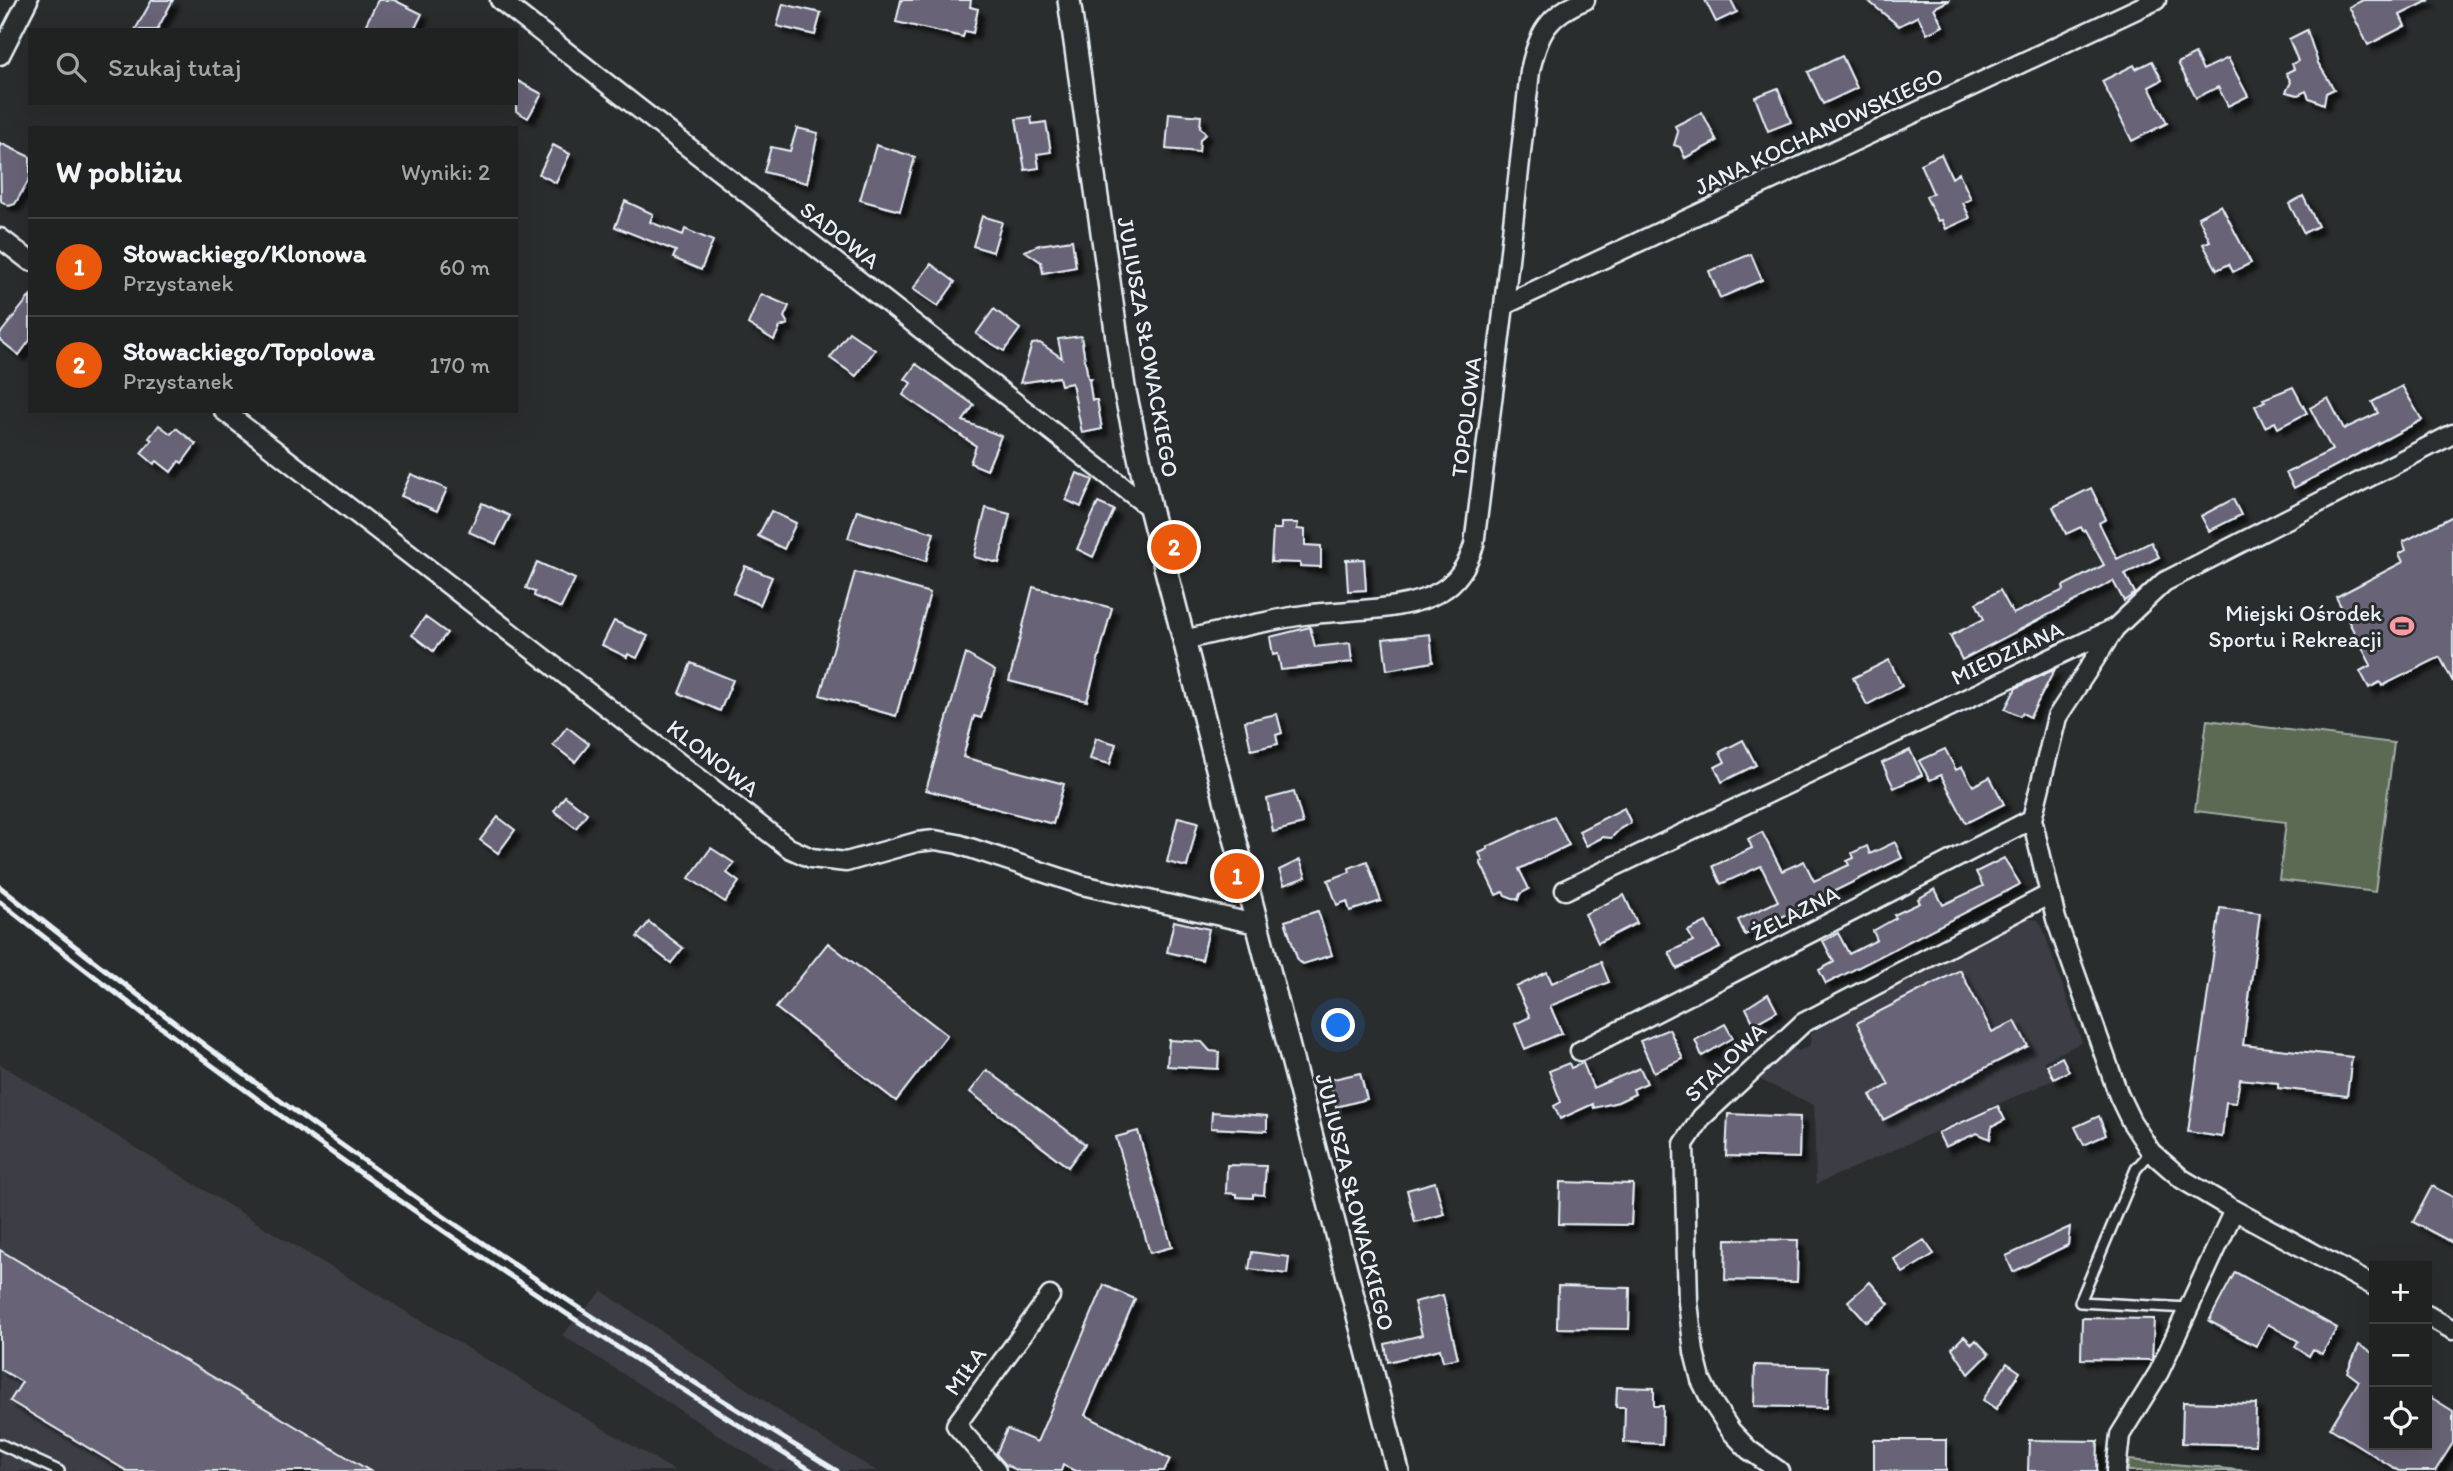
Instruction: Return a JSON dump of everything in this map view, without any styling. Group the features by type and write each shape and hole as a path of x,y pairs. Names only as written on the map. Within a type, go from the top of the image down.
{"street":[{"path":"0,55 28,0"},
{"name":"SADOWA","path":"500,0 1150,508"},
{"name":"JULIUSZA SŁOWACKIEGO","path":"1069,0 1124,387 1150,508 1398,1471"},
{"name":"TOPOLOWA","path":"1183,640 1302,615 1407,603 1440,592 1453,582 1469,561 1474,545 1504,305 1530,71 1536,44 1549,23 1568,6 1585,0"},
{"name":"JANA KOCHANOWSKIEGO","path":"1504,305 2155,0"},
{"path":"0,238 28,259"},
{"name":"KLONOWA","path":"228,413 789,848 811,858 846,862 918,842 935,840 958,844 1082,885 1256,924"},
{"name":"MIEDZIANA","path":"1565,890 2115,628 2164,582 2453,434"},
{"path":"2115,628 2057,717 2032,819 2065,947 2119,1096 2151,1152 2182,1179 2369,1283"},
{"name":"ŻELAZNA","path":"1580,1051 2032,819"},
{"name":"STALOWA","path":"1779,1471 1749,1450 1731,1430 1712,1402 1702,1380 1694,1352 1688,1301 1684,1144 1716,1102 1803,1023 2050,894"},
{"path":"2116,1471 2120,1434 2159,1372 2234,1210"},
{"name":"MIŁA","path":"996,1471 956,1425 1049,1296"},
{"path":"2432,1318 2453,1330"}],"lane":[{"path":"2151,1152 2136,1169 2080,1302 2189,1308"},
{"path":"0,1444 59,1471"}],"shaded area":[{"path":"2025,918 2038,920 2042,926 2082,1042 2044,1061 2053,1080 1816,1184 1814,1105 1756,1078 1793,1048 1799,1051 1810,1045 1811,1034 1816,1030"},
{"path":"0,1064 280,1237 675,1471 0,1471"},
{"path":"602,1291 809,1431 877,1471 775,1471 562,1335"}],"green space":[{"path":"2207,720 2394,743 2375,892 2279,880 2286,822 2195,811"},
{"path":"2129,1460 2250,1471 2128,1471"}],"building":[{"path":"152,0 173,0 158,28 136,28"},
{"path":"378,0 394,0 422,14 415,28 364,28"},
{"path":"901,0 971,0 970,7 978,9 973,33 965,31 963,37 896,22"},
{"path":"1705,0 1731,0 1737,12 1716,22"},
{"path":"1867,0 1950,0 1934,8 1943,26 1927,34 1918,16 1899,26"},
{"path":"2363,0 2430,0 2400,15 2405,26 2368,45 2349,7"},
{"path":"783,4 821,13 815,35 777,26"},
{"path":"2307,30 2318,63 2334,89 2326,93 2324,104 2309,98 2306,91 2298,95 2286,92 2291,82 2286,73 2294,69 2292,64 2298,61 2289,39"},
{"path":"2195,54 2203,70 2228,58 2248,96 2228,106 2218,87 2196,98 2178,63"},
{"path":"1842,56 1857,88 1823,104 1808,72"},
{"path":"2152,61 2162,80 2149,87 2167,123 2132,141 2102,81 2134,65 2136,69"},
{"path":"518,81 542,94 528,118 516,111"},
{"path":"1778,88 1791,122 1768,131 1755,97"},
{"path":"1702,112 1717,141 1685,158 1680,147 1674,145 1678,132 1675,126"},
{"path":"1169,113 1201,116 1200,127 1206,134 1200,139 1199,152 1166,149"},
{"path":"1031,117 1032,124 1046,122 1051,152 1037,154 1039,168 1025,170 1016,119"},
{"path":"797,128 818,133 807,183 764,172 771,147 790,151"},
{"path":"0,143 28,156 28,181 15,204 9,206 1,201"},
{"path":"553,145 570,154 556,183 539,174"},
{"path":"876,145 915,157 900,211 860,200"},
{"path":"1941,154 1952,178 1959,173 1971,199 1963,203 1970,218 1946,229 1942,220 1938,221 1926,197 1933,193 1920,164"},
{"path":"2303,196 2318,226 2304,233 2289,204"},
{"path":"625,201 653,214 650,222 683,235 685,229 713,241 701,270 673,258 676,251 615,227"},
{"path":"2221,205 2251,263 2233,272 2229,264 2217,270 2203,244 2210,241 2198,217"},
{"path":"982,216 1002,222 993,252 973,246"},
{"path":"1072,240 1076,267 1043,273 1041,262 1025,251 1039,245"},
{"path":"1751,254 1762,280 1720,298 1709,271"},
{"path":"931,264 955,282 938,306 913,289"},
{"path":"761,294 789,306 784,317 788,324 780,327 774,340 748,324"},
{"path":"28,299 28,343 19,355 0,340 0,334"},
{"path":"994,309 1020,329 1004,351 976,334"},
{"path":"849,332 875,350 856,376 830,358"},
{"path":"1081,336 1088,378 1091,379 1092,400 1097,400 1102,429 1082,433 1072,383 1061,385 1059,377 1020,383 1032,344 1040,343 1062,358 1058,339"},
{"path":"916,364 974,405 963,421 1001,436 987,470 970,463 976,446 903,395 911,383 905,379"},
{"path":"2402,386 2422,420 2294,488 2286,473 2332,450 2310,408 2328,398 2344,429 2378,413 2372,402"},
{"path":"2293,387 2307,413 2278,428 2275,422 2265,427 2255,406 2265,401 2263,399"},
{"path":"159,425 171,434 176,428 196,444 182,463 179,461 171,472 157,461 154,464 141,453 152,440 149,438"},
{"path":"1077,473 1093,480 1081,507 1066,500"},
{"path":"411,474 447,489 437,511 401,496"},
{"path":"2091,488 2106,519 2099,523 2117,559 2151,542 2159,557 2125,574 2135,593 2124,601 2113,581 1962,660 1950,636 1984,619 1976,603 2000,590 2013,614 2064,590 2063,586 2104,565 2085,530 2081,527 2066,534 2053,507"},
{"path":"2233,499 2241,515 2209,531 2201,516"},
{"path":"482,503 510,516 496,544 469,532"},
{"path":"1098,503 1114,510 1093,557 1077,549"},
{"path":"986,508 1010,514 999,563 974,557"},
{"path":"857,510 934,533 926,561 848,538"},
{"path":"771,511 796,523 784,549 758,536"},
{"name":"Miejski Ośrodek Sportu i Rekreacji","path":"2453,516 2453,682 2440,657 2382,686 2380,682 2369,688 2360,671 2371,665 2336,597 2403,562 2399,554 2406,550 2403,542"},
{"path":"1281,523 1298,523 1297,529 1305,530 1305,545 1321,546 1321,567 1271,562 1273,529 1281,529"},
{"path":"1364,559 1366,590 1348,591 1346,560"},
{"path":"537,562 575,579 561,608 534,596 535,592 526,588"},
{"path":"745,566 772,577 760,605 733,593"},
{"path":"855,572 930,593 896,716 820,695"},
{"path":"1033,587 1112,608 1087,701 1009,681"},
{"path":"425,617 447,633 433,651 412,635"},
{"path":"614,621 648,636 637,658 628,654 627,657 602,645"},
{"path":"1310,627 1315,647 1350,643 1352,662 1281,670 1278,654 1273,655 1270,637"},
{"path":"1430,634 1433,662 1387,670 1383,639"},
{"path":"966,654 995,671 981,718 974,716 963,757 1064,784 1053,824 926,790"},
{"path":"1889,660 1902,686 1867,705 1853,678"},
{"path":"691,663 733,680 720,711 679,693"},
{"path":"2055,669 2030,717 2005,709 2016,688"},
{"path":"1277,714 1282,733 1276,735 1278,744 1251,750 1245,721"},
{"path":"567,727 589,744 575,762 553,745"},
{"path":"1096,738 1116,744 1110,764 1090,759"},
{"path":"1743,740 1756,765 1722,782 1715,767 1725,762 1720,752"},
{"path":"1945,749 1956,770 1962,767 1973,786 1990,777 2004,804 1966,823 1941,775 1930,780 1919,761"},
{"path":"1910,750 1922,775 1894,788 1882,763"},
{"path":"1294,792 1303,824 1273,832 1267,799"},
{"path":"565,796 587,813 576,828 554,811"},
{"path":"1624,808 1631,823 1611,838 1603,837 1586,846 1579,831"},
{"path":"1554,816 1569,845 1519,869 1529,889 1520,894 1518,900 1503,892 1496,895 1480,862 1483,861 1479,853"},
{"path":"498,817 515,830 498,853 480,840"},
{"path":"1178,817 1198,822 1187,867 1167,862"},
{"path":"1762,832 1782,871 1804,861 1814,881 1849,865 1847,861 1854,858 1852,853 1867,846 1870,854 1895,842 1902,858 1745,935 1738,920 1778,901 1761,866 1721,884 1713,866 1752,848 1748,839"},
{"path":"711,848 734,863 727,873 739,882 725,902 689,878"},
{"path":"2004,858 2020,884 1826,984 1819,970 1834,962 1823,941 1838,933 1849,954 1877,940 1873,931 1896,918 1894,915 1920,903 1918,899 1935,889 1943,905 1983,886 1976,872"},
{"path":"1300,860 1306,877 1284,885 1279,870"},
{"path":"1367,861 1381,901 1350,911 1347,901 1337,905 1328,880 1350,872 1349,868"},
{"path":"1624,895 1637,923 1598,943 1585,914"},
{"path":"2220,908 2260,913 2243,1045 2352,1057 2347,1096 2278,1088 2278,1083 2240,1079 2236,1103 2226,1102 2222,1137 2188,1132"},
{"path":"1318,911 1332,955 1303,964 1298,961 1285,921"},
{"path":"1174,921 1209,929 1202,960 1167,952"},
{"path":"649,922 683,948 671,963 637,937"},
{"path":"1706,922 1720,948 1677,969 1669,952 1693,941 1688,931"},
{"path":"828,943 947,1035 896,1101 776,1008"},
{"path":"1601,962 1609,982 1550,1006 1562,1033 1525,1049 1515,1024 1530,1017 1516,987 1547,972 1552,983"},
{"path":"1960,970 1992,1032 2015,1021 2028,1046 1883,1120 1870,1095 1889,1085 1857,1023"},
{"path":"1768,994 1777,1011 1754,1024 1746,1008"},
{"path":"1725,1024 1733,1038 1702,1056 1695,1040"},
{"path":"1669,1029 1683,1059 1654,1072 1640,1041"},
{"path":"1169,1040 1202,1042 1210,1051 1219,1052 1218,1069 1167,1066"},
{"path":"2062,1057 2069,1071 2054,1079 2047,1065"},
{"path":"1569,1063 1571,1068 1583,1063 1593,1088 1640,1068 1647,1083 1633,1089 1635,1094 1618,1102 1594,1108 1593,1104 1560,1119 1554,1106 1561,1102 1549,1071"},
{"path":"987,1070 1085,1144 1068,1167 970,1092"},
{"path":"1360,1073 1367,1099 1336,1107 1329,1080"},
{"path":"1998,1106 2005,1120 1992,1126 1990,1139 1977,1133 1945,1147 1938,1133"},
{"path":"1212,1112 1267,1116 1267,1131 1211,1128"},
{"path":"1728,1114 1800,1117 1799,1158 1726,1156"},
{"path":"2099,1116 2106,1135 2084,1145 2075,1127"},
{"path":"1138,1131 1172,1247 1150,1253 1116,1137"},
{"path":"1227,1165 1266,1166 1264,1195 1253,1194 1253,1198 1226,1193"},
{"path":"1435,1182 1444,1214 1415,1222 1407,1190"},
{"path":"1560,1182 1633,1184 1631,1225 1559,1224"},
{"path":"2432,1186 2453,1197 2453,1243 2413,1222"},
{"path":"2070,1227 2068,1245 2013,1272 2006,1256"},
{"path":"1726,1239 1798,1240 1797,1282 1725,1280"},
{"path":"1924,1240 1934,1254 1903,1273 1894,1259"},
{"path":"0,1250 370,1471 127,1471 10,1401 22,1382 0,1369"},
{"path":"1252,1252 1289,1257 1287,1274 1249,1269"},
{"path":"2235,1272 2337,1328 2322,1354 2313,1349 2309,1356 2295,1347 2298,1341 2268,1324 2256,1346 2209,1321"},
{"path":"1870,1282 1889,1304 1867,1322 1848,1301"},
{"path":"1104,1285 1135,1299 1085,1415 1170,1459 1164,1471 1075,1471 1063,1465 1061,1471 1019,1471 1006,1465 996,1454 1007,1429 1037,1442"},
{"path":"1558,1286 1630,1288 1629,1329 1557,1328"},
{"path":"1443,1295 1458,1358 1443,1361 1440,1349 1388,1362 1385,1344 1422,1335 1414,1302"},
{"path":"2082,1318 2154,1319 2152,1360 2081,1359"},
{"path":"1964,1336 1972,1344 1976,1340 1989,1354 1969,1374 1952,1348"},
{"path":"2359,1345 2369,1351 2369,1450 2432,1450 2432,1398 2453,1411 2453,1443 2435,1471 2399,1471 2330,1428 2359,1381 2347,1372"},
{"path":"2007,1363 2020,1372 1996,1409 1983,1400"},
{"path":"1755,1365 1828,1367 1827,1408 1754,1406"},
{"path":"1617,1387 1654,1388 1654,1406 1663,1406 1662,1444 1624,1442 1625,1407 1616,1407"},
{"path":"2183,1402 2256,1404 2255,1445 2182,1443"},
{"path":"1874,1440 1946,1440 1946,1471 1874,1471"},
{"path":"2029,1440 2098,1441 2097,1471 2028,1471"}],"railway":[{"path":"0,887 202,1043 409,1192 621,1335 837,1471"},
{"path":"0,902 196,1054 397,1199 603,1338 812,1471"}],"place":[{"name":"Słowackiego/Topolowa","path":"1174,547"},
{"name":"Miejski Ośrodek Sportu i Rekreacji","path":"2402,626"},
{"name":"Słowackiego/Klonowa","path":"1237,876"}]}
